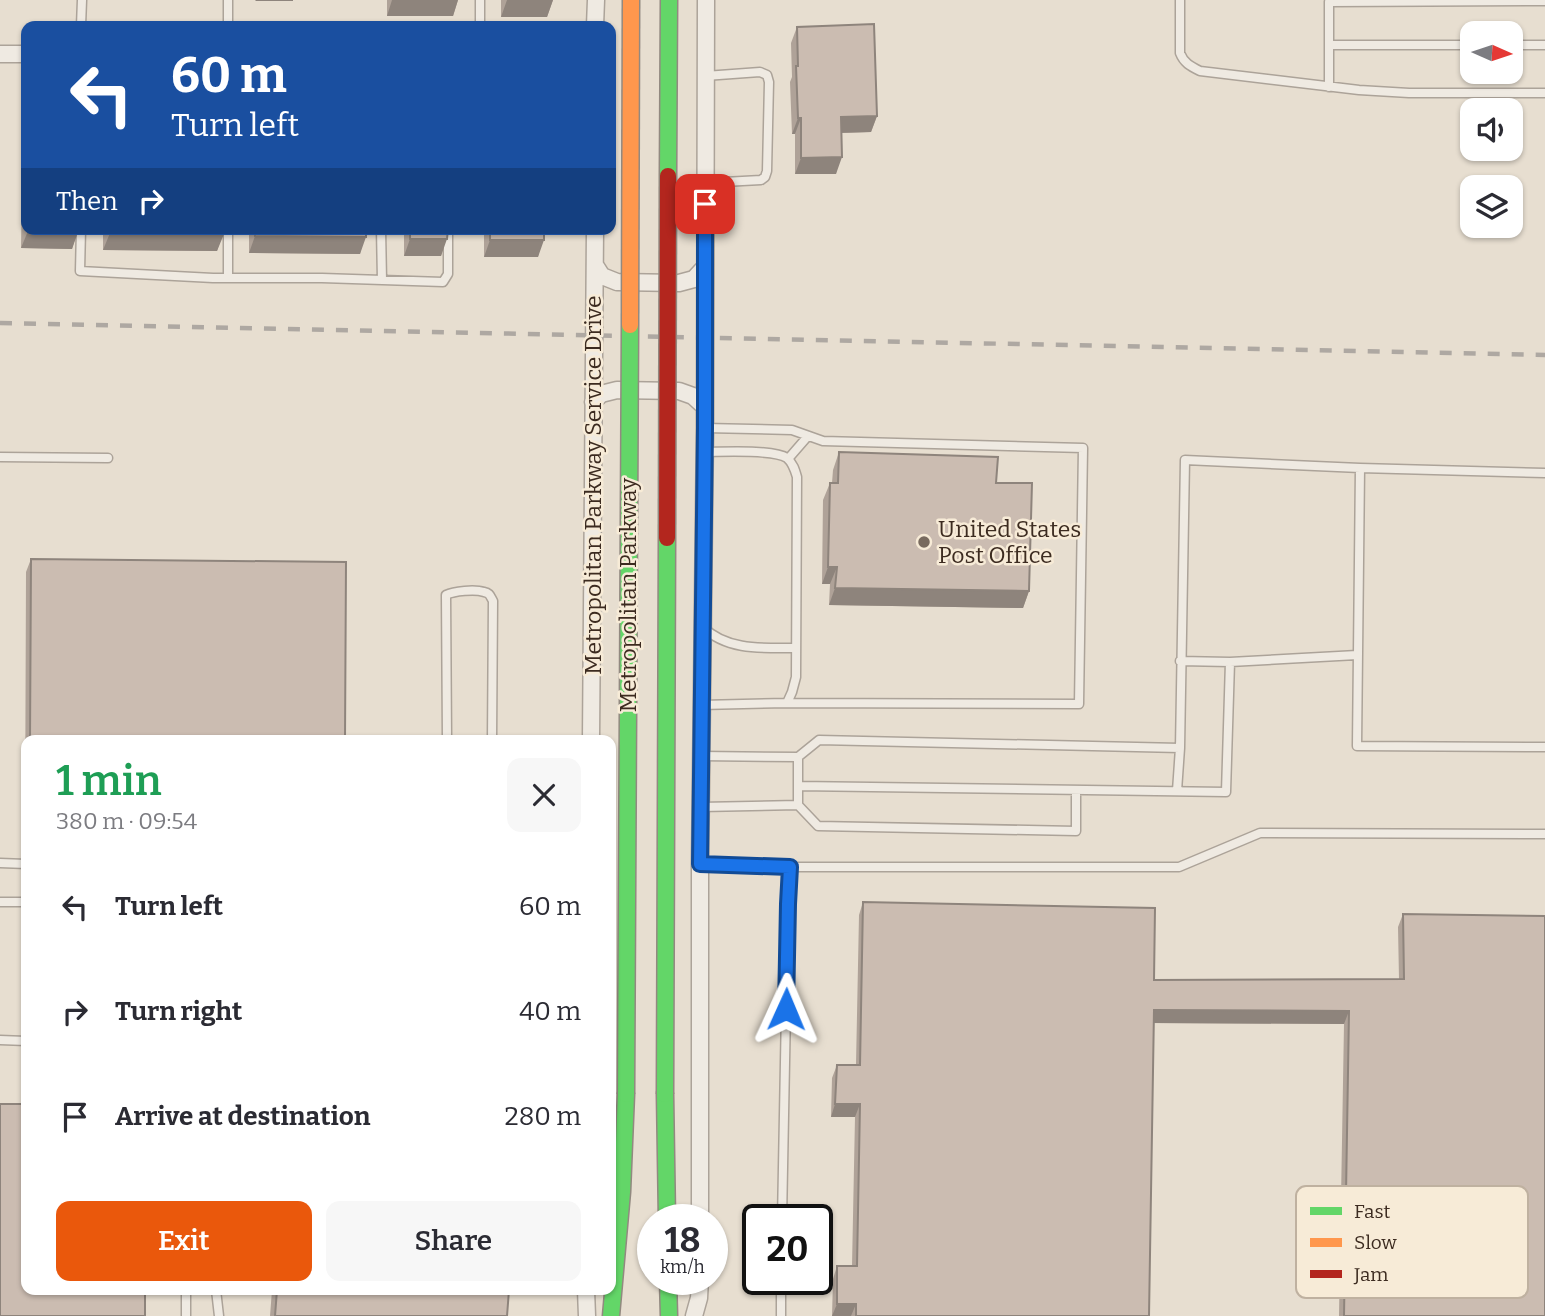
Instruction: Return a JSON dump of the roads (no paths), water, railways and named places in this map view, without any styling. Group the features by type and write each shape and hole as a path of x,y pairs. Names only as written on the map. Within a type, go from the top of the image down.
{"main road":[{"name":"Metropolitan Parkway","path":"616,1260 626,1094 631,0"},
{"name":"Metropolitan Parkway","path":"667,1204 669,0"},
{"name":"Metropolitan Parkway","path":"611,1316 613,1295"},
{"path":"668,1295 669,1316"}],"street":[{"path":"596,0 596,21"},
{"path":"699,1204 706,0"},
{"path":"0,54 21,54"},
{"name":"Metropolitan Parkway Service Drive","path":"591,735 595,235"},
{"path":"594,265 602,275 617,282 679,283 694,279 705,267"},
{"path":"593,402 601,394 617,390 679,391 693,396 705,407"},
{"path":"586,1295 587,1316"},
{"path":"694,1316 698,1295"}],"lane":[{"path":"81,21 82,0"},
{"path":"228,0 228,21"},
{"path":"480,0 480,21"},
{"path":"1180,0 1180,52 1189,66 1200,71 1329,87 1409,93 1545,93"},
{"path":"1329,87 1329,2 1545,1"},
{"path":"1329,45 1460,45"},
{"path":"1523,45 1545,45"},
{"path":"705,76 760,72 767,75 769,82 765,177 761,180 705,183"},
{"path":"81,235 80,271 228,278 443,282 448,274 448,235"},
{"path":"228,235 228,278"},
{"path":"381,235 382,280"},
{"path":"701,705 1079,704 1083,448 823,441 792,430 705,428"},
{"path":"788,459 808,436"},
{"path":"705,452 777,454 788,459 794,467 797,477 796,677 786,703"},
{"path":"0,457 108,458"},
{"path":"1178,791 1185,460 1545,473"},
{"path":"1360,468 1357,746 1545,747"},
{"path":"447,735 446,595 453,591 483,591 489,594 493,601 492,735"},
{"path":"702,626 712,636 726,643 759,648 796,648"},
{"path":"1180,661 1230,662 1357,655"},
{"path":"798,786 1226,792 1230,662"},
{"path":"701,756 797,757 819,740 1180,748"},
{"path":"797,757 798,805 818,827 1076,831 1076,790"},
{"path":"701,807 798,805"},
{"path":"700,864 790,867 1179,867 1260,833 1545,834"},
{"path":"0,863 21,864"},
{"path":"782,1204 790,867"},
{"path":"0,902 21,902"},
{"path":"0,1040 21,1041"},
{"path":"186,1295 186,1316"},
{"path":"217,1295 219,1316"},
{"path":"780,1316 781,1295"}],"railway":[{"path":"0,323 1545,355"}],"place":[{"name":"United States Post Office","path":"924,542"}]}
